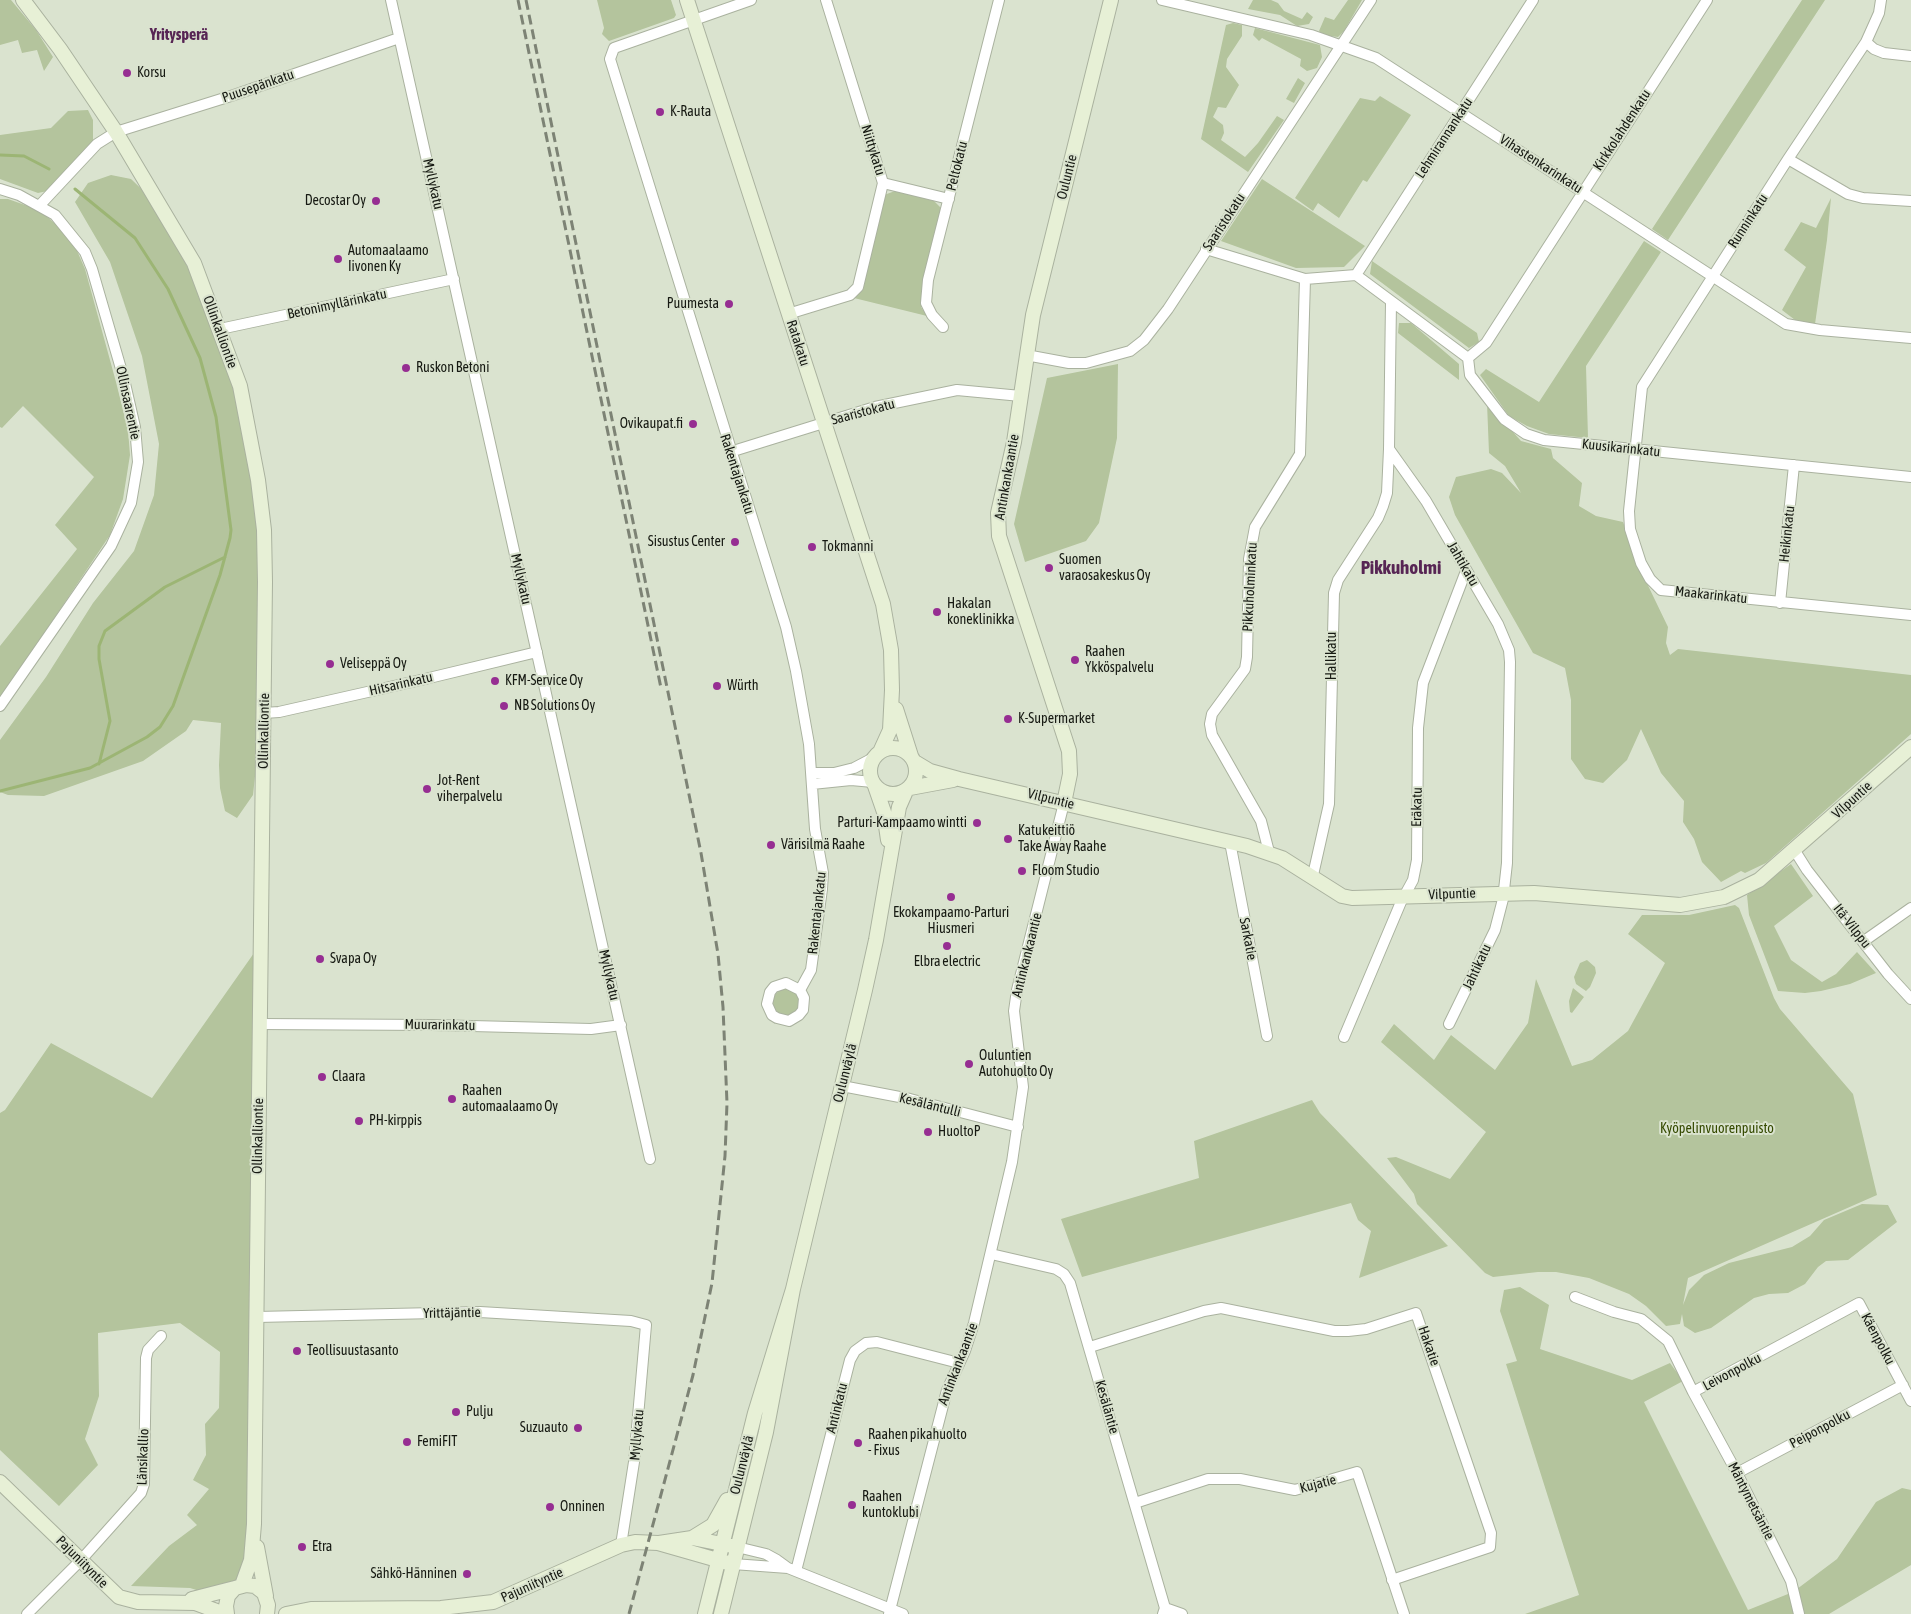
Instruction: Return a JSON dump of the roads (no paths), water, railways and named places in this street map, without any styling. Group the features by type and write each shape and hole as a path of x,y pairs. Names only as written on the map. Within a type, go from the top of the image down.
{"street":[{"name":"Ollinkalliontie","path":"23,0 60,49 116,132 194,263 240,386 258,480 264,530 266,582 254,1524 251,1560 238,1587 226,1602 226,1614"},
{"name":"Myllykatu","path":"391,0 650,1159"},
{"name":"Ratakatu","path":"687,0 883,604 891,650 892,690 890,730 878,754"},
{"path":"693,19 751,0"},
{"name":"Niittykatu","path":"788,314 850,295 858,287 883,183 826,0"},
{"name":"Peltokatu","path":"943,326 928,310 926,294 999,0"},
{"name":"Ouluntie","path":"1026,355 1033,315 1111,0"},
{"name":"Vihastenkarinkatu","path":"1162,0 1311,35 1376,58 1786,324 1820,330 1911,338"},
{"name":"Saaristokatu","path":"1026,355 1081,364 1130,351 1153,329 1371,0"},
{"name":"Lehmirannankatu","path":"1356,275 1533,0"},
{"name":"Kirkkolahdenkatu","path":"1468,358 1486,343 1582,191 1707,0"},
{"name":"Runninkatu","path":"1634,449 1642,387 1712,276 1866,42 1879,13 1881,0"},
{"name":"Rakentajankatu","path":"693,19 614,48 610,59 730,452 786,627 805,716 817,842 823,873 811,970 800,990"},
{"name":"Puusepänkatu","path":"116,132 231,96 399,38"},
{"path":"1866,42 1874,49 1884,53 1911,56"},
{"path":"40,205 97,144 116,132"},
{"path":"1788,159 1848,194 1863,198 1911,201"},
{"path":"883,183 949,199"},
{"name":"Ollinsaarentie","path":"0,189 40,205 55,215 76,239 92,269 135,427 138,462 131,503 111,546 0,706"},
{"path":"1206,249 1305,280 1356,275 1468,358"},
{"name":"Betonimyllärinkatu","path":"220,329 454,278"},
{"name":"Pikkuholminkatu","path":"1268,852 1261,821 1212,734 1210,724 1212,714 1244,669 1247,656 1249,559 1255,527 1300,454 1305,280"},
{"path":"1389,449 1391,302"},
{"name":"Antinkankaantie","path":"890,1611 941,1408 974,1324 991,1254 1018,1127 1022,1088 1014,1017 1016,997 1070,774 1069,751 1015,585 998,524 1000,500 1014,442 1026,355"},
{"name":"Kuusikarinkatu","path":"1468,358 1470,375 1504,419 1526,434 1544,440 1911,477"},
{"name":"Saaristokatu","path":"730,452 875,407 957,390 1021,396"},
{"name":"Jahtikatu","path":"1389,449 1426,501 1498,624 1509,650 1510,679 1504,892 1495,930 1450,1024"},
{"name":"Hallikatu","path":"1313,875 1329,804 1334,593 1338,580 1378,518 1383,506 1387,493 1389,449"},
{"name":"Maakarinkatu","path":"1634,449 1628,511 1630,529 1641,563 1650,579 1661,590 1911,615"},
{"name":"Heikinkatu","path":"1780,603 1794,465"},
{"name":"Eräkatu","path":"1344,1037 1412,880 1417,860 1418,728 1423,682 1466,571"},
{"name":"Hitsarinkatu","path":"264,713 279,712 537,652"},
{"name":"Ratakatu","path":"892,690 898,719 913,759"},
{"name":"Vilpuntie","path":"913,759 930,771 959,779 1268,852 1313,875 1342,896 1352,898 1504,892 1566,894 1665,904 1699,903 1724,897 1748,887 1795,851 1911,747"},
{"path":"893,748 900,749 913,759 916,779 908,789 892,795 873,784 851,780 812,779 854,768 878,754 893,748"},
{"path":"873,784 870,769 878,754"},
{"name":"Vilpuntie","path":"908,789 959,779"},
{"name":"Oulunväylä","path":"873,784 884,812 890,856"},
{"name":"Oulunväylä","path":"705,1614 746,1448 798,1270 876,940 899,807 908,789"},
{"name":"Sarkatie","path":"1230,842 1267,1036"},
{"name":"Itä-Vilppu","path":"1795,851 1807,870 1888,974 1911,999"},
{"path":"1864,941 1911,908"},
{"name":"Muurarinkatu","path":"259,1024 432,1025 591,1029 621,1026"},
{"name":"Kesäläntulli","path":"842,1086 910,1100 1018,1127"},
{"name":"Kesäläntie","path":"991,1254 1056,1269 1064,1274 1070,1283 1135,1502 1164,1611"},
{"name":"Leivonpolku","path":"1575,1297 1614,1312 1641,1319 1668,1341 1693,1392 1859,1303"},
{"name":"Käenpolku","path":"1859,1303 1911,1401"},
{"name":"Oulunväylä","path":"721,1614 773,1403 788,1306"},
{"name":"Hakatie","path":"1090,1347 1204,1310 1221,1308 1341,1331 1366,1329 1416,1313 1490,1533 1490,1547 1392,1580"},
{"name":"Yrittäjäntie","path":"257,1317 480,1312 631,1321 646,1325"},
{"name":"Myllykatu","path":"621,1544 634,1462 646,1325"},
{"name":"Länsikallio","path":"27,1614 81,1560 138,1498 143,1488 146,1358 148,1350 161,1336"},
{"name":"Antinkatu","path":"792,1570 850,1360 855,1351 866,1343 877,1342 959,1363"},
{"name":"Peiponpolku","path":"1737,1473 1903,1385"},
{"name":"Mäntymetsäntie","path":"1693,1392 1737,1473 1791,1581 1799,1614"},
{"path":"692,1538 707,1530 721,1513 729,1497 738,1463 746,1448"},
{"name":"Kujatie","path":"1135,1502 1208,1479 1240,1479 1295,1490 1357,1472 1404,1614"},
{"name":"Pajuniityntie","path":"0,1482 119,1597 158,1608 238,1587 255,1586 267,1604 311,1609 440,1608 493,1602 621,1544 636,1542 658,1543 692,1538 737,1547"},
{"name":"Ollinkalliontie","path":"254,1524 267,1604"},
{"name":"Pajuniityntie","path":"658,1543 733,1564"},
{"path":"737,1547 766,1554 792,1570 890,1611 903,1614"},
{"path":"733,1564 792,1570"},
{"name":"Pajuniityntie","path":"181,1602 206,1605 226,1614"},
{"name":"Pajuniityntie","path":"286,1614 311,1609"},
{"path":"1164,1611 1182,1614"}],"waterway":[{"path":"0,155 24,156 49,169"},
{"path":"0,791 90,768 147,737 160,727 173,706 220,575 231,530 216,417 200,358 168,289 135,238 75,189"},
{"path":"99,764 110,721 99,659 99,646 105,631 165,587 225,557"}],"railway":[{"path":"518,0 661,688"},
{"path":"526,0 701,853 718,954 723,1007 727,1103 725,1156 712,1283 693,1375 629,1614"}],"place":[{"name":"Korsu","path":"127,73"},
{"name":"K-Rauta","path":"660,112"},
{"name":"Decostar Oy","path":"376,201"},
{"name":"Automaalaamo Iivonen Ky","path":"338,259"},
{"name":"Puumesta","path":"729,304"},
{"name":"Ruskon Betoni","path":"406,368"},
{"name":"Ovikaupat.fi","path":"693,424"},
{"name":"Sisustus Center","path":"735,542"},
{"name":"Tokmanni","path":"812,547"},
{"name":"Suomen varaosakeskus Oy","path":"1049,568"},
{"name":"Hakalan koneklinikka","path":"937,612"},
{"name":"Raahen Ykköspalvelu","path":"1075,660"},
{"name":"Veliseppä Oy","path":"330,664"},
{"name":"KFM-Service Oy","path":"495,681"},
{"name":"Würth","path":"717,686"},
{"name":"NB Solutions Oy","path":"504,706"},
{"name":"K-Supermarket","path":"1008,719"},
{"name":"Jot-Rent viherpalvelu","path":"427,789"},
{"name":"Parturi-Kampaamo wintti","path":"977,823"},
{"name":"Katukeittiö Take Away Raahe","path":"1008,839"},
{"name":"Värisilmä Raahe","path":"771,845"},
{"name":"Floom Studio","path":"1022,871"},
{"name":"Ekokampaamo-Parturi Hiusmeri","path":"951,897"},
{"name":"Elbra electric","path":"947,946"},
{"name":"Svapa Oy","path":"320,959"},
{"name":"Ouluntien Autohuolto Oy","path":"969,1064"},
{"name":"Claara","path":"322,1077"},
{"name":"Raahen automaalaamo Oy","path":"452,1099"},
{"name":"PH-kirppis","path":"359,1121"},
{"name":"HuoltoP","path":"928,1132"},
{"name":"Teollisuustasanto","path":"297,1351"},
{"name":"Pulju","path":"456,1412"},
{"name":"Suzuauto","path":"578,1428"},
{"name":"FemiFIT","path":"407,1442"},
{"name":"Raahen pikahuolto - Fixus","path":"858,1443"},
{"name":"Raahen kuntoklubi","path":"852,1505"},
{"name":"Onninen","path":"550,1507"},
{"name":"Etra","path":"302,1547"},
{"name":"Sähkö-Hänninen","path":"467,1574"}],"district":[{"name":"Yritysperä","path":"179,35"},
{"name":"Pikkuholmi","path":"1401,568"}],"park label":[{"name":"Kyöpelinvuorenpuisto","path":"1717,1129"}]}
